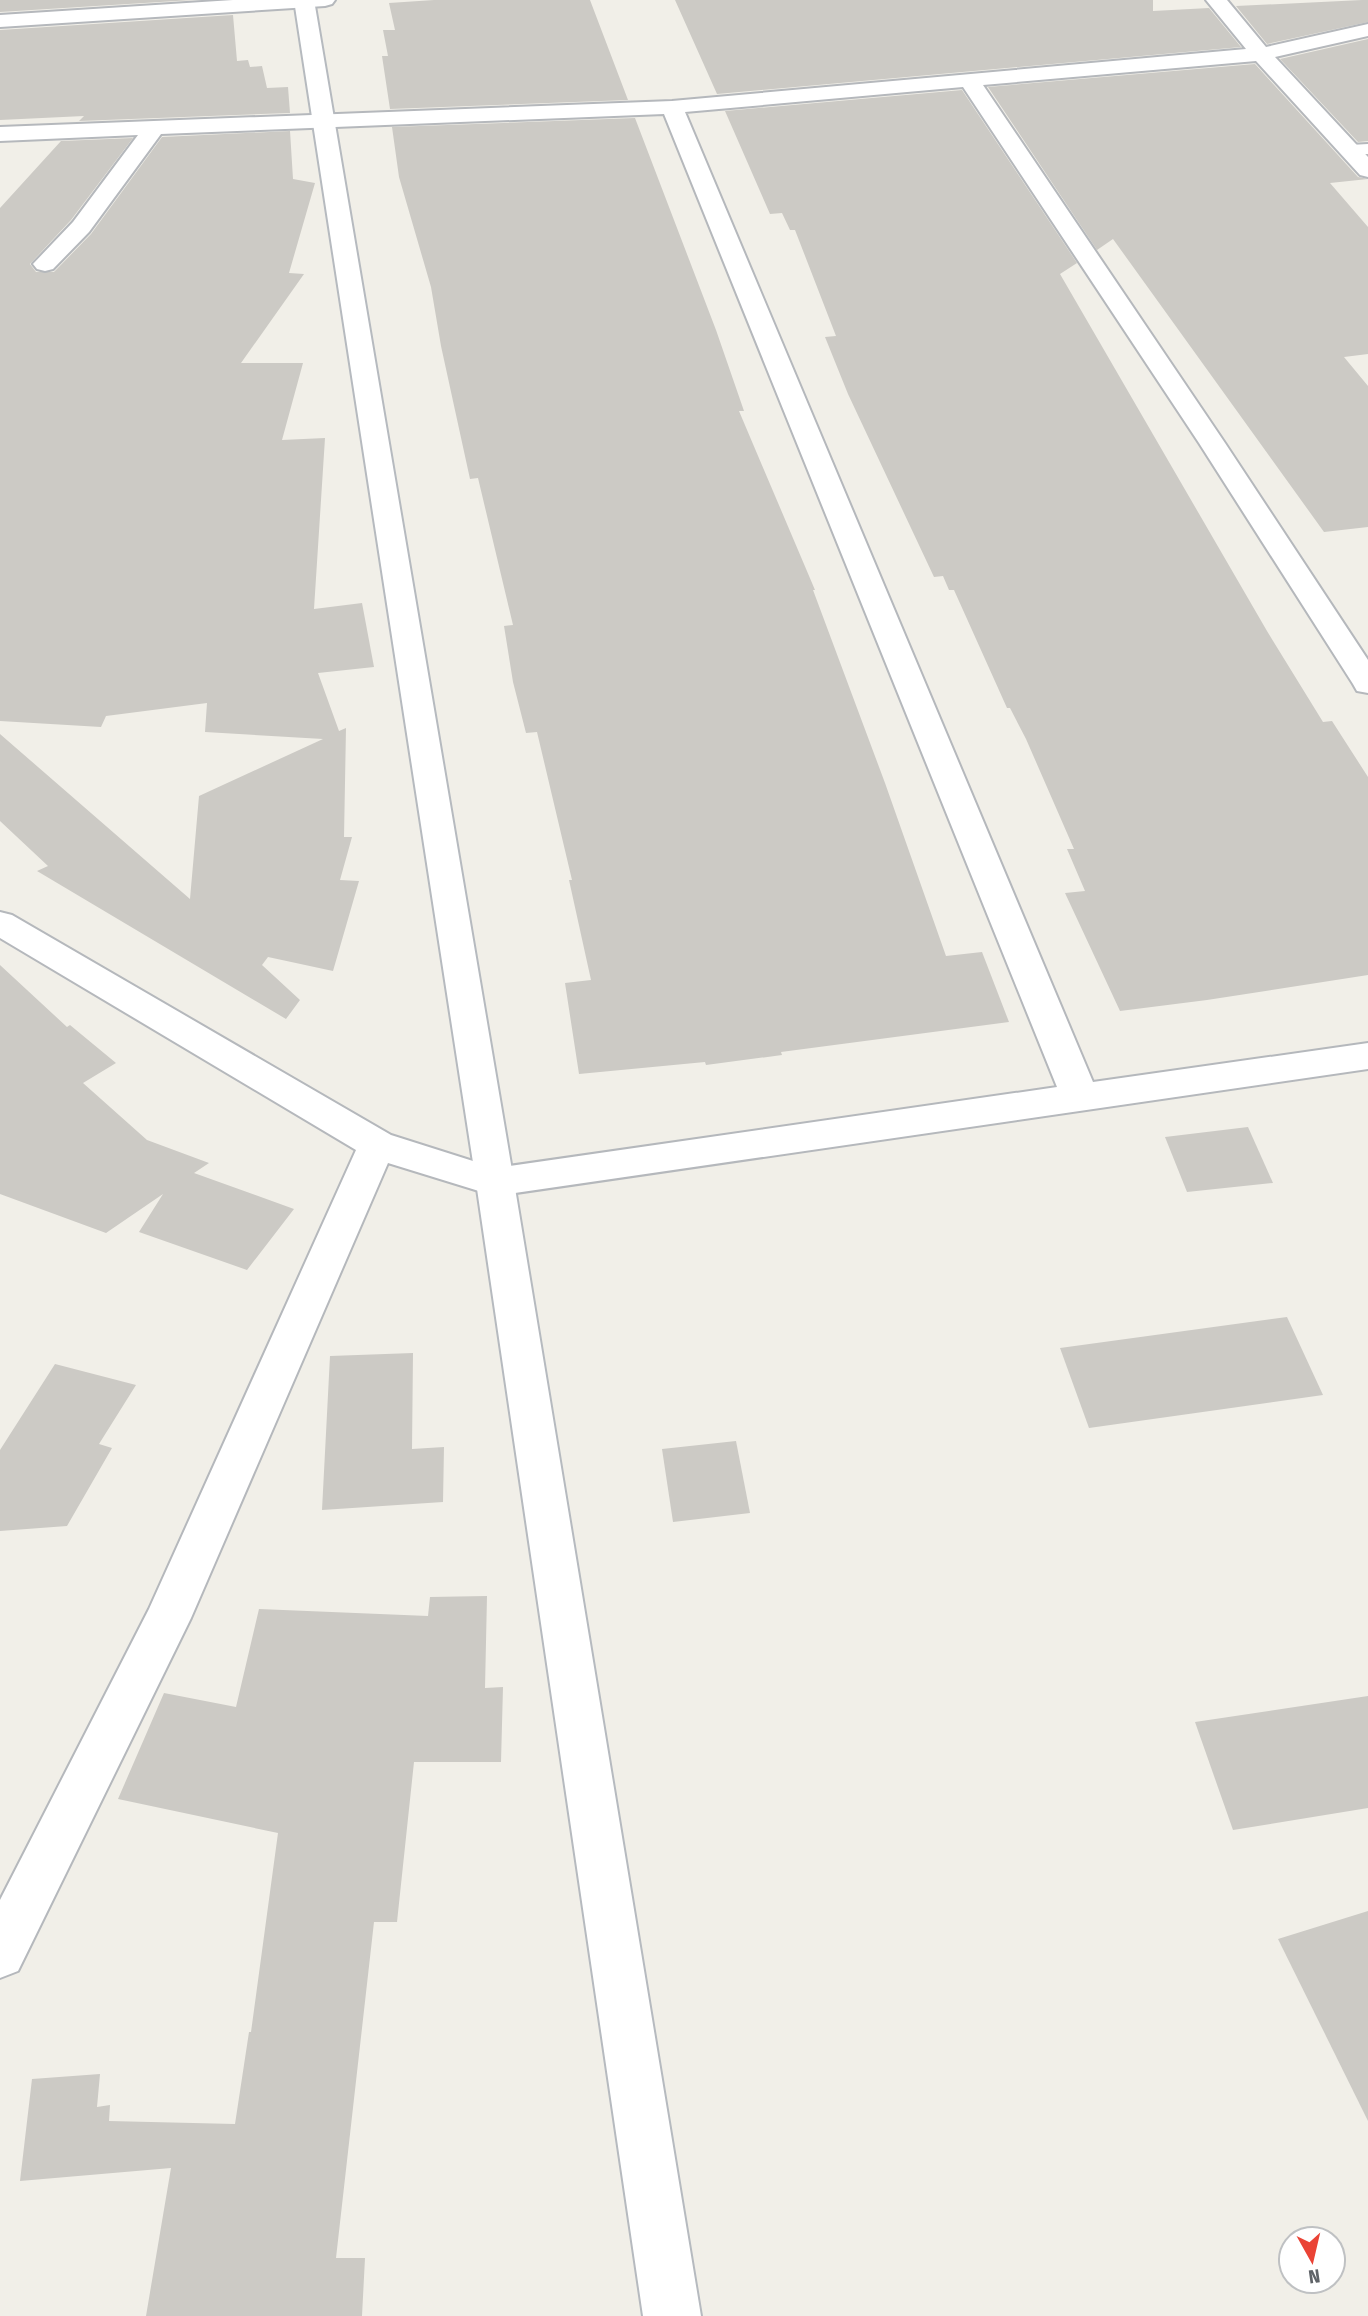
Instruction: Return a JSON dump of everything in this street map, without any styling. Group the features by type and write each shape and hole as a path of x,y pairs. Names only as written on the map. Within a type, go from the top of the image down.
{"street":[{"path":"0,21 311,0 322,121 495,1182 672,2316"},
{"path":"1216,0 1261,54 1359,150 1368,170"},
{"path":"0,134 673,107 1261,54 1368,30"},
{"path":"968,79 1220,454 1368,684"},
{"path":"673,107 1080,1097"},
{"path":"45,264 81,228 154,129"},
{"path":"0,923 377,1146 495,1182 1368,1056"},
{"path":"0,1953 168,1618 377,1146"}],"building":[{"path":"0,0 192,0 0,12"},
{"path":"434,0 590,0 628,100 390,109 382,56 388,56 383,30 395,30 389,3"},
{"path":"675,0 1153,0 1153,11 1209,8 1241,47 717,94"},
{"path":"1368,0 1368,22 1267,44 1236,6"},
{"path":"233,15 237,61 248,60 250,67 262,66 267,88 288,87 290,113 79,121 84,116 0,120 0,30"},
{"path":"1368,39 1368,141 1358,142 1280,59"},
{"path":"1255,64 1358,177 1368,179 1330,183 1368,227 1368,354 1344,357 1368,386 1368,527 1324,532 1113,239 1097,250 988,87"},
{"path":"962,90 1077,263 1060,274 1267,631 1323,722 1332,721 1368,777 1368,975 1120,1011 1065,893 1085,891 1067,849 1074,849 1026,739 1010,708 1007,708 954,590 949,590 943,576 934,577 848,394 825,337 836,336 795,230 790,230 782,213 770,214 725,111"},
{"path":"635,118 716,330 744,411 739,411 815,590 946,956 982,952 1009,1022 781,1052 782,1055 706,1065 705,1062 579,1074 565,983 591,980 569,880 572,880 537,732 526,733 513,682 504,626 513,625 478,478 470,479 431,287 399,177 392,127"},
{"path":"290,131 293,179 315,183 289,273 304,274 241,363 303,363 282,440 325,438 314,609 362,603 374,667 318,673 339,731 346,728 344,837 352,837 340,880 359,881 333,971 268,957 262,965 300,1000 286,1019 37,871 48,866 0,821 0,734 190,899 199,796 323,739 205,732 207,703 106,716 101,727 0,721 0,208 61,141 133,138 71,220 30,264 36,272 54,272 91,234 162,137"},
{"path":"0,965 67,1027 70,1025 116,1063 83,1083 147,1140 209,1163 194,1173 294,1209 247,1270 139,1232 163,1194 106,1233 0,1194"},
{"path":"1248,1127 1273,1183 1187,1192 1165,1137"},
{"path":"1287,1317 1323,1395 1089,1428 1060,1348"},
{"path":"413,1353 412,1449 444,1447 443,1502 322,1510 330,1356"},
{"path":"55,1364 136,1385 99,1444 112,1448 67,1526 0,1531 0,1450"},
{"path":"736,1441 750,1513 673,1522 662,1449"},
{"path":"487,1596 485,1688 503,1687 501,1762 414,1762 397,1922 374,1922 336,2258 365,2258 362,2316 146,2316 171,2168 20,2181 32,2079 100,2074 97,2107 110,2105 109,2121 235,2124 251,2032 278,1833 118,1799 164,1693 236,1707 259,1609 428,1616 430,1597"},
{"path":"1368,1696 1368,1808 1233,1830 1195,1722"},
{"path":"1368,1911 1368,2121 1278,1939"}]}
